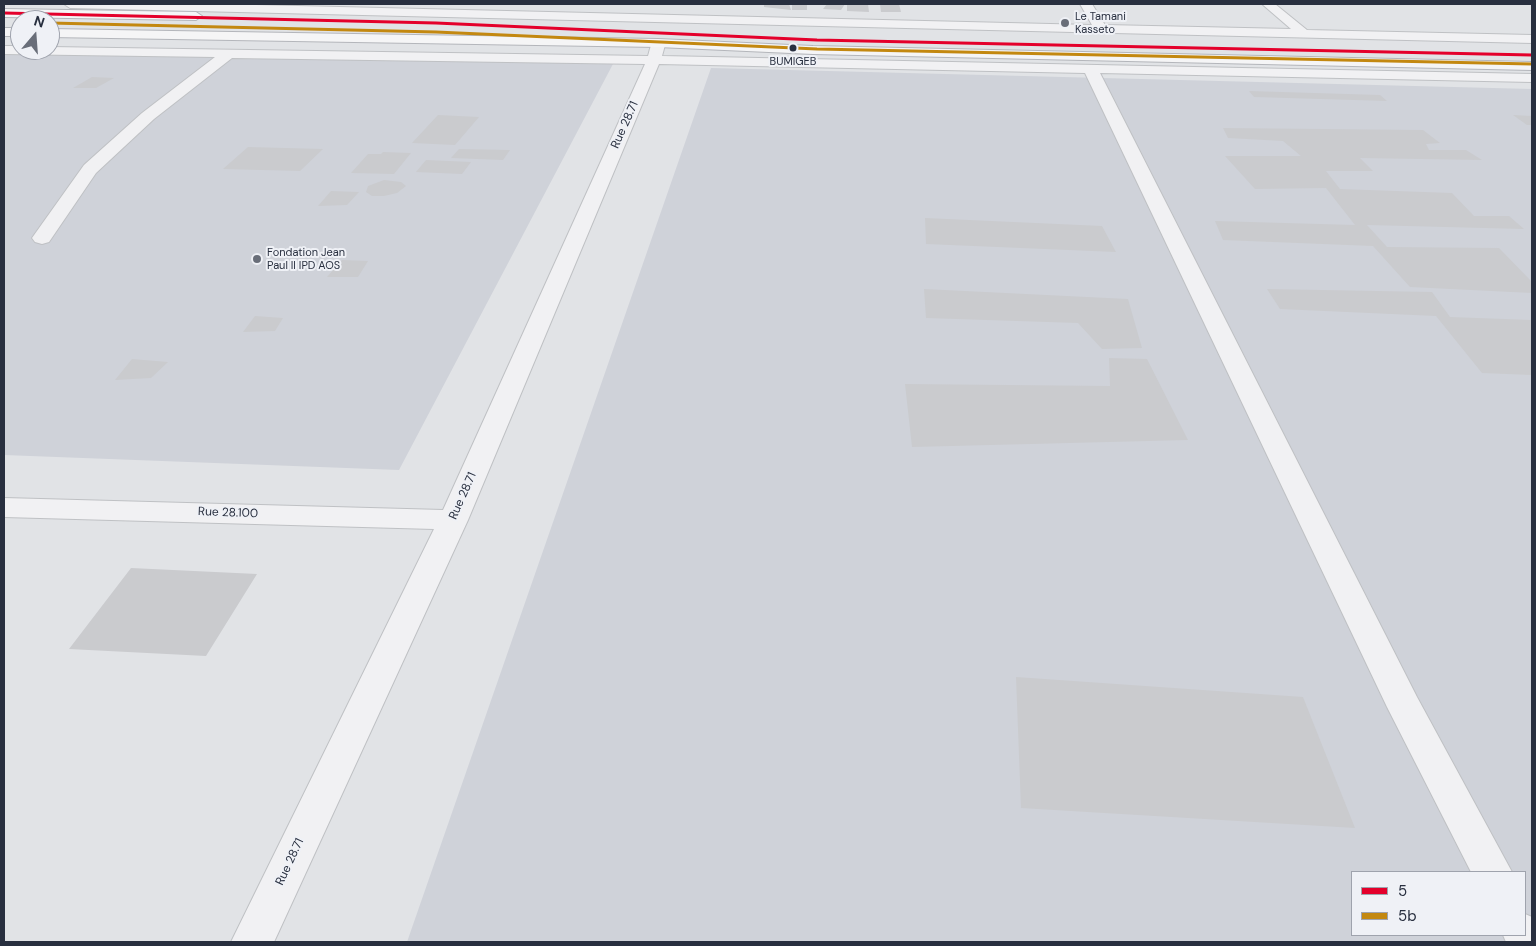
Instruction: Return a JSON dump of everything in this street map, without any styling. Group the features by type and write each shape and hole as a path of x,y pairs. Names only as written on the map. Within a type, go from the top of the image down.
{"highway":[{"path":"4,13 426,22 782,38 815,45 1532,55"},
{"path":"60,24 782,38"},
{"path":"60,33 655,40 1532,66"},
{"path":"60,41 314,47 511,48 655,40"}],"street":[{"path":"70,4 299,6 655,40 1090,68 1532,78"},
{"name":"Rue 28.71","path":"252,942 452,520 655,40 663,4"},
{"path":"1086,4 1101,29"},
{"path":"1268,4 1303,33"},
{"path":"4,50 227,55 655,40 1101,29 1532,39"},
{"path":"42,238 90,169 148,116 227,55"},
{"path":"1090,68 1405,707 1491,871"},
{"name":"Rue 28.100","path":"4,507 452,520"}],"shaded area":[{"name":"Fondation Jean Paul II IPD AOS","path":"4,52 10,52 10,60 60,60 60,53 613,64 399,470 4,455"},
{"name":"BUMIGEB","path":"711,68 1532,89 1532,942 407,942"}],"building":[{"path":"764,4 789,4 791,10 764,7"},
{"path":"792,4 807,4 807,10 792,10"},
{"path":"827,4 845,4 841,10 823,9"},
{"path":"847,4 868,4 869,12 847,11"},
{"path":"880,4 899,4 901,12 881,12"},
{"path":"92,77 114,78 96,88 73,88"},
{"path":"1249,91 1380,95 1387,101 1254,97"},
{"path":"438,115 479,117 455,145 412,143"},
{"path":"1513,115 1532,116 1532,125 1527,125"},
{"path":"1223,128 1423,130 1440,143 1426,144 1429,150 1466,150 1482,160 1360,158 1373,171 1326,171 1340,189 1452,193 1474,216 1509,216 1524,229 1367,225 1387,247 1499,248 1532,282 1532,293 1410,287 1373,246 1223,240 1215,221 1355,225 1326,188 1255,189 1225,156 1301,156 1283,141 1228,138"},
{"path":"248,147 323,149 300,171 223,169"},
{"path":"459,149 510,150 503,160 451,158"},
{"path":"383,152 411,153 394,174 351,173 368,154 381,154"},
{"path":"426,160 471,162 462,174 416,172"},
{"path":"384,180 401,182 406,186 397,193 384,196 372,196 366,192 368,186"},
{"path":"331,191 359,192 347,205 318,206"},
{"path":"925,218 1102,226 1116,252 926,244"},
{"path":"342,260 368,261 358,277 327,277"},
{"path":"924,289 1128,299 1142,348 1102,349 1078,323 926,318"},
{"path":"1267,289 1432,292 1450,317 1532,320 1532,375 1482,373 1436,316 1280,309"},
{"path":"255,316 283,318 275,331 243,332"},
{"path":"1109,358 1147,359 1188,440 912,447 905,384 1110,386"},
{"path":"132,359 168,362 151,378 115,380"},
{"path":"131,568 257,574 206,656 69,649"},
{"path":"1016,677 1303,697 1355,828 1021,808"}],"transit line":[{"name":"5","path":"4,13 436,23 817,40 1532,55"},
{"name":"5b","path":"60,23 436,32 817,49 1532,64"}],"place":[{"name":"Le Tamani Kasseto","path":"1065,23"},
{"name":"BUMIGEB","path":"793,48"},
{"name":"Fondation Jean Paul II IPD AOS","path":"257,259"}]}
